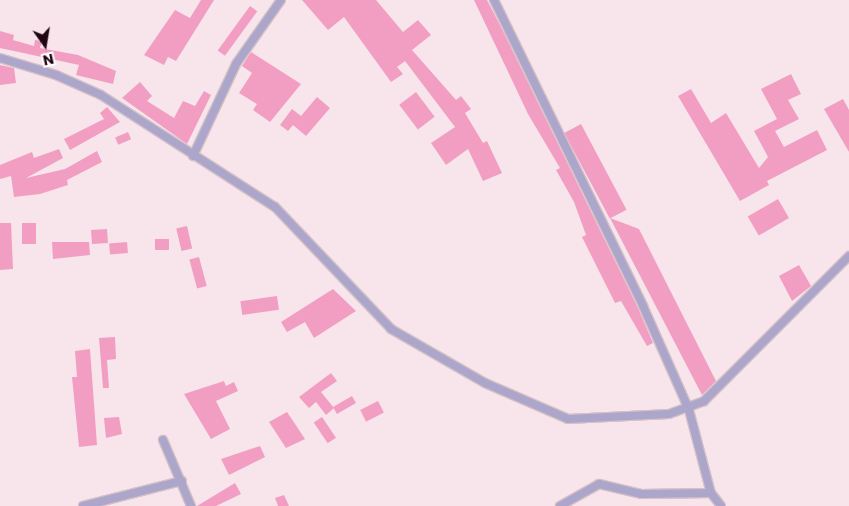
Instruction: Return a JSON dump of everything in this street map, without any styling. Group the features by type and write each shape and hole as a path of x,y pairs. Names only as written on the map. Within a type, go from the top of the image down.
{"street":[{"path":"193,156 236,64 281,0"},
{"path":"494,0 689,410 711,493 720,506"},
{"path":"0,58 56,75 101,95 275,208 391,329 486,383 568,419 689,410 734,375 849,256"},
{"path":"162,440 182,481 190,506"},
{"path":"82,506 182,481"},
{"path":"560,506 598,484 641,494 711,493"}],"building":[{"path":"201,0 214,0 176,61 168,57 164,65 144,55 175,10 190,18"},
{"path":"302,0 376,0 403,32 418,20 431,35 412,50 456,100 461,96 471,109 465,113 483,143 487,141 502,173 483,181 468,149 446,165 431,143 455,127 405,61 397,67 403,74 391,82 344,17 328,30"},
{"path":"474,0 487,0 638,308 653,343 647,346 621,301 615,303 582,237 586,235 574,202 556,170 560,168 528,114"},
{"path":"250,6 257,11 225,56 218,50"},
{"path":"0,31 14,35 13,40 34,46 35,40 42,41 40,48 78,55 116,71 113,84 76,75 79,65 0,48"},
{"path":"251,52 301,84 270,122 253,110 257,104 239,93 252,73 242,66"},
{"path":"0,65 14,68 16,83 0,85"},
{"path":"791,74 801,94 788,100 799,119 775,131 784,147 817,130 827,150 767,181 769,185 740,201 678,96 691,89 711,123 726,113 759,168 768,157 754,131 777,119 761,89"},
{"path":"140,82 152,96 147,101 174,118 183,101 195,106 204,91 211,95 187,144 122,98"},
{"path":"416,92 435,117 418,129 399,105"},
{"path":"317,97 330,108 306,136 293,125 288,131 280,125 292,109 301,116"},
{"path":"843,99 849,110 849,152 824,109"},
{"path":"107,107 120,122 70,150 64,139 104,119 100,113"},
{"path":"581,124 627,210 610,219 564,133"},
{"path":"128,132 131,139 118,145 115,137"},
{"path":"59,149 63,158 26,178 65,169 97,151 102,162 67,180 68,185 40,194 14,197 11,176 0,179 0,165 32,152 34,158"},
{"path":"778,199 789,218 759,236 748,216"},
{"path":"610,218 639,229 716,381 702,395"},
{"path":"0,223 11,223 13,269 0,270"},
{"path":"22,223 36,223 36,244 22,244"},
{"path":"187,226 192,248 181,251 176,228"},
{"path":"107,229 108,243 92,244 91,230"},
{"path":"155,239 169,239 169,250 155,250"},
{"path":"52,242 89,242 90,255 53,259"},
{"path":"127,242 128,253 110,255 109,244"},
{"path":"199,257 207,286 197,289 189,260"},
{"path":"799,265 811,286 792,301 779,276"},
{"path":"333,289 356,311 314,338 305,322 287,332 281,322"},
{"path":"277,296 279,310 242,315 240,301"},
{"path":"115,337 116,359 107,360 109,388 103,388 99,338"},
{"path":"90,349 97,445 79,447 72,377 77,377 75,351"},
{"path":"331,373 337,381 321,392 334,408 326,415 316,402 309,408 299,397"},
{"path":"224,381 226,386 234,382 238,391 216,401 230,429 211,439 184,394"},
{"path":"352,396 356,403 337,414 333,407"},
{"path":"378,401 384,413 366,422 360,410"},
{"path":"287,412 305,439 286,448 269,422"},
{"path":"119,417 122,434 106,438 104,418"},
{"path":"322,417 336,438 328,443 314,423"},
{"path":"260,446 265,457 229,475 221,459"},
{"path":"235,483 241,494 216,506 197,506"},
{"path":"284,495 289,506 278,506 275,498"}]}
